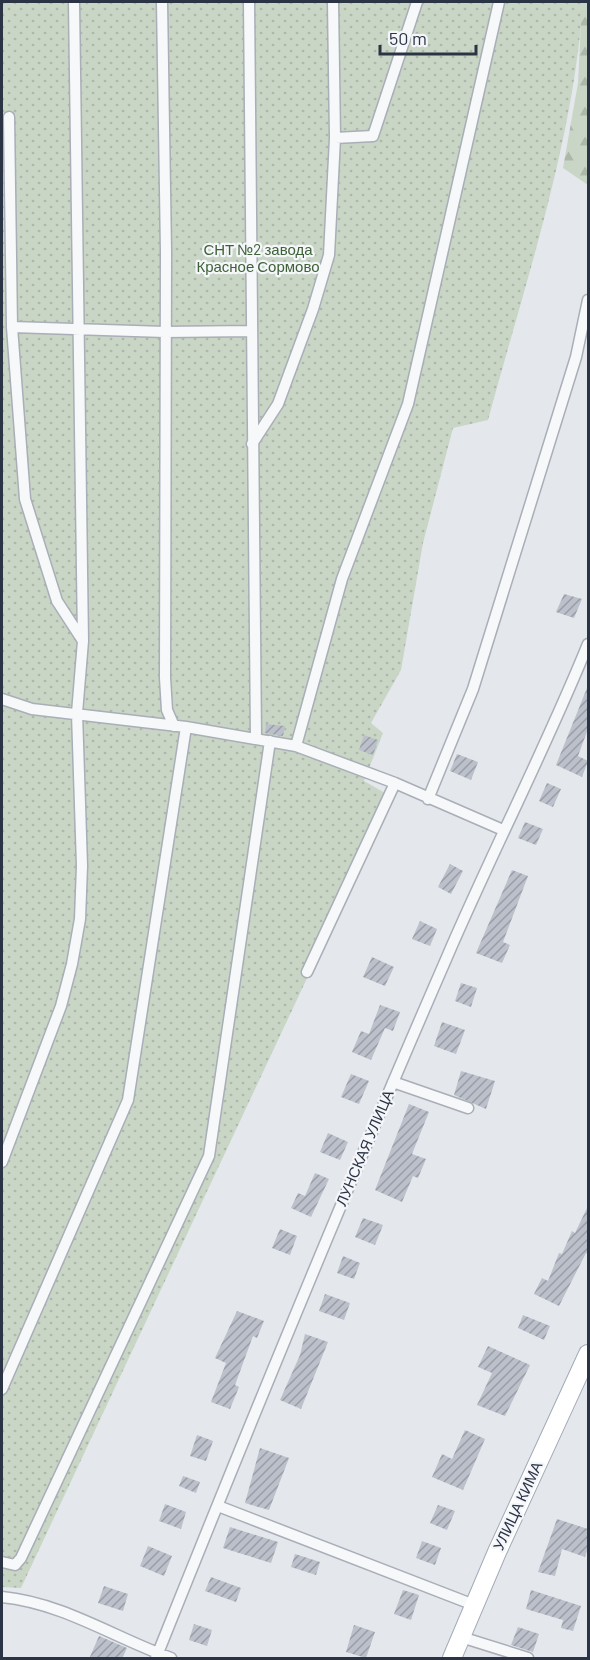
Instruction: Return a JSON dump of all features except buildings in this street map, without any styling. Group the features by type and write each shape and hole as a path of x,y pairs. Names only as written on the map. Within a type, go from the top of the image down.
{"main road":[{"name":"УЛИЦА КИМА","path":"452,1659 474,1605 588,1354"}],"street":[{"path":"2,1162 61,1006 76,942 82,866 77,713 83,641 74,2"},
{"path":"162,2 165,678 167,710 174,726"},
{"path":"249,2 256,739"},
{"path":"252,444 278,404 313,309 329,255 334,138 333,2"},
{"path":"334,138 373,136 417,2"},
{"path":"296,746 342,579 408,404 499,2"},
{"path":"9,117 12,327 24,499 57,601 83,641"},
{"path":"428,799 473,689 576,357 588,300"},
{"path":"12,327 165,332 251,331"},
{"path":"576,357 588,360"},
{"name":"ЛУНСКАЯ УЛИЦА","path":"157,1656 393,1082 503,830 563,705 588,644"},
{"path":"2,699 32,709 186,727 296,746 395,783 503,830"},
{"path":"2,1389 128,1100 186,727"},
{"path":"2,1562 15,1565 21,1558 209,1156 270,741"},
{"path":"307,972 395,783"},
{"path":"393,1082 468,1108"},
{"path":"218,1506 474,1605"},
{"path":"2,1597 24,1599 76,1616 157,1656 171,1659"},
{"path":"461,1637 528,1659"}],"green space":[{"name":"СНТ №2 завода Красное Сормово","path":"2,2 583,2 578,55 558,161 532,265 488,420 453,428 423,543 401,670 371,723 383,733 364,781 392,797 21,1588 2,1587"},
{"path":"582,2 588,2 588,185 563,168 578,83"}]}
